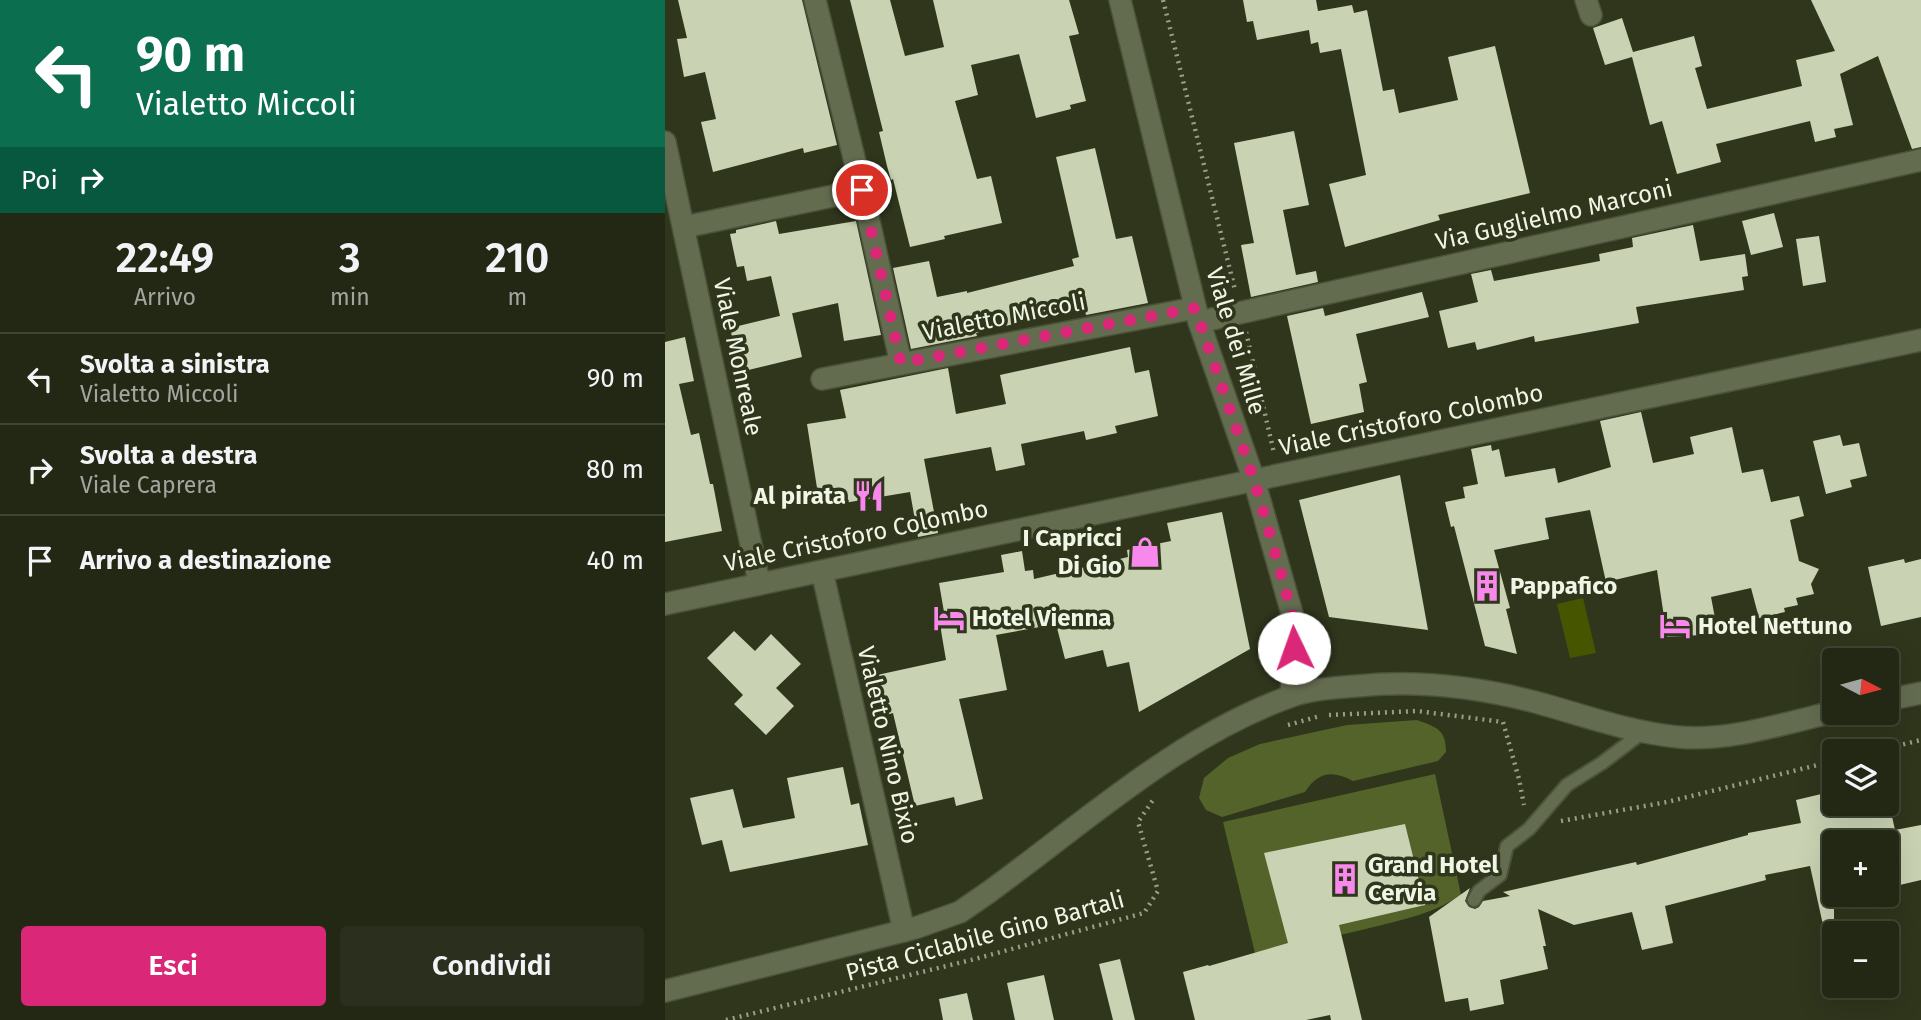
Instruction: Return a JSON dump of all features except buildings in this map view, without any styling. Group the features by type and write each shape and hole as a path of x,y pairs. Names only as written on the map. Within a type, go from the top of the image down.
{"street":[{"path":"815,0 901,363"},
{"name":"Viale dei Mille","path":"1120,0 1197,315 1254,480 1295,624 1291,696"},
{"name":"Viale Monreale","path":"665,142 759,583"},
{"name":"Via Guglielmo Marconi","path":"1197,315 1241,312 1921,160"},
{"path":"684,227 862,190"},
{"name":"Vialetto Miccoli","path":"822,379 901,363 1197,315"},
{"name":"Viale Cristoforo Colombo","path":"665,604 1921,340"},
{"name":"Vialetto Nino Bixio","path":"822,570 904,931"},
{"path":"665,991 904,931 960,912 1160,764 1227,726 1291,696 1326,689 1383,684 1446,686 1532,701 1609,725 1677,737 1707,738 1822,715"},
{"path":"1899,698 1921,693"}],"lane":[{"path":"1474,900 1479,891 1500,875 1507,846 1529,829 1567,785 1602,764 1643,732"}],"path":[{"path":"1163,0 1279,475"},
{"path":"1287,726 1321,715 1417,711 1503,722 1526,815 1549,824 1667,802 1822,764"},
{"path":"1899,745 1921,740"},
{"name":"Pista Ciclabile Gino Bartali","path":"726,1020 975,959 1144,913 1158,891 1138,822 1154,798"}],"shaded area":[{"path":"1583,598 1596,653 1570,658 1557,604"},
{"path":"1417,720 1435,727 1442,734 1446,752 1438,761 1353,781 1338,775 1326,775 1315,780 1305,792 1222,817 1206,810 1199,798 1204,778 1228,758 1260,744 1347,725"},
{"path":"1435,774 1461,895 1413,917 1255,953 1223,822"}],"place":[{"name":"Al pirata","path":"869,496"},
{"name":"I Capricci Di Gio","path":"1145,552"},
{"name":"Pappafico","path":"1487,586"},
{"name":"Hotel Vienna","path":"949,618"},
{"name":"Hotel Nettuno","path":"1675,626"},
{"name":"Grand Hotel Cervia","path":"1345,879"}],"route":[{"path":"862,190 901,363 1195,308 1268,528 1295,624 1294,648"}]}
